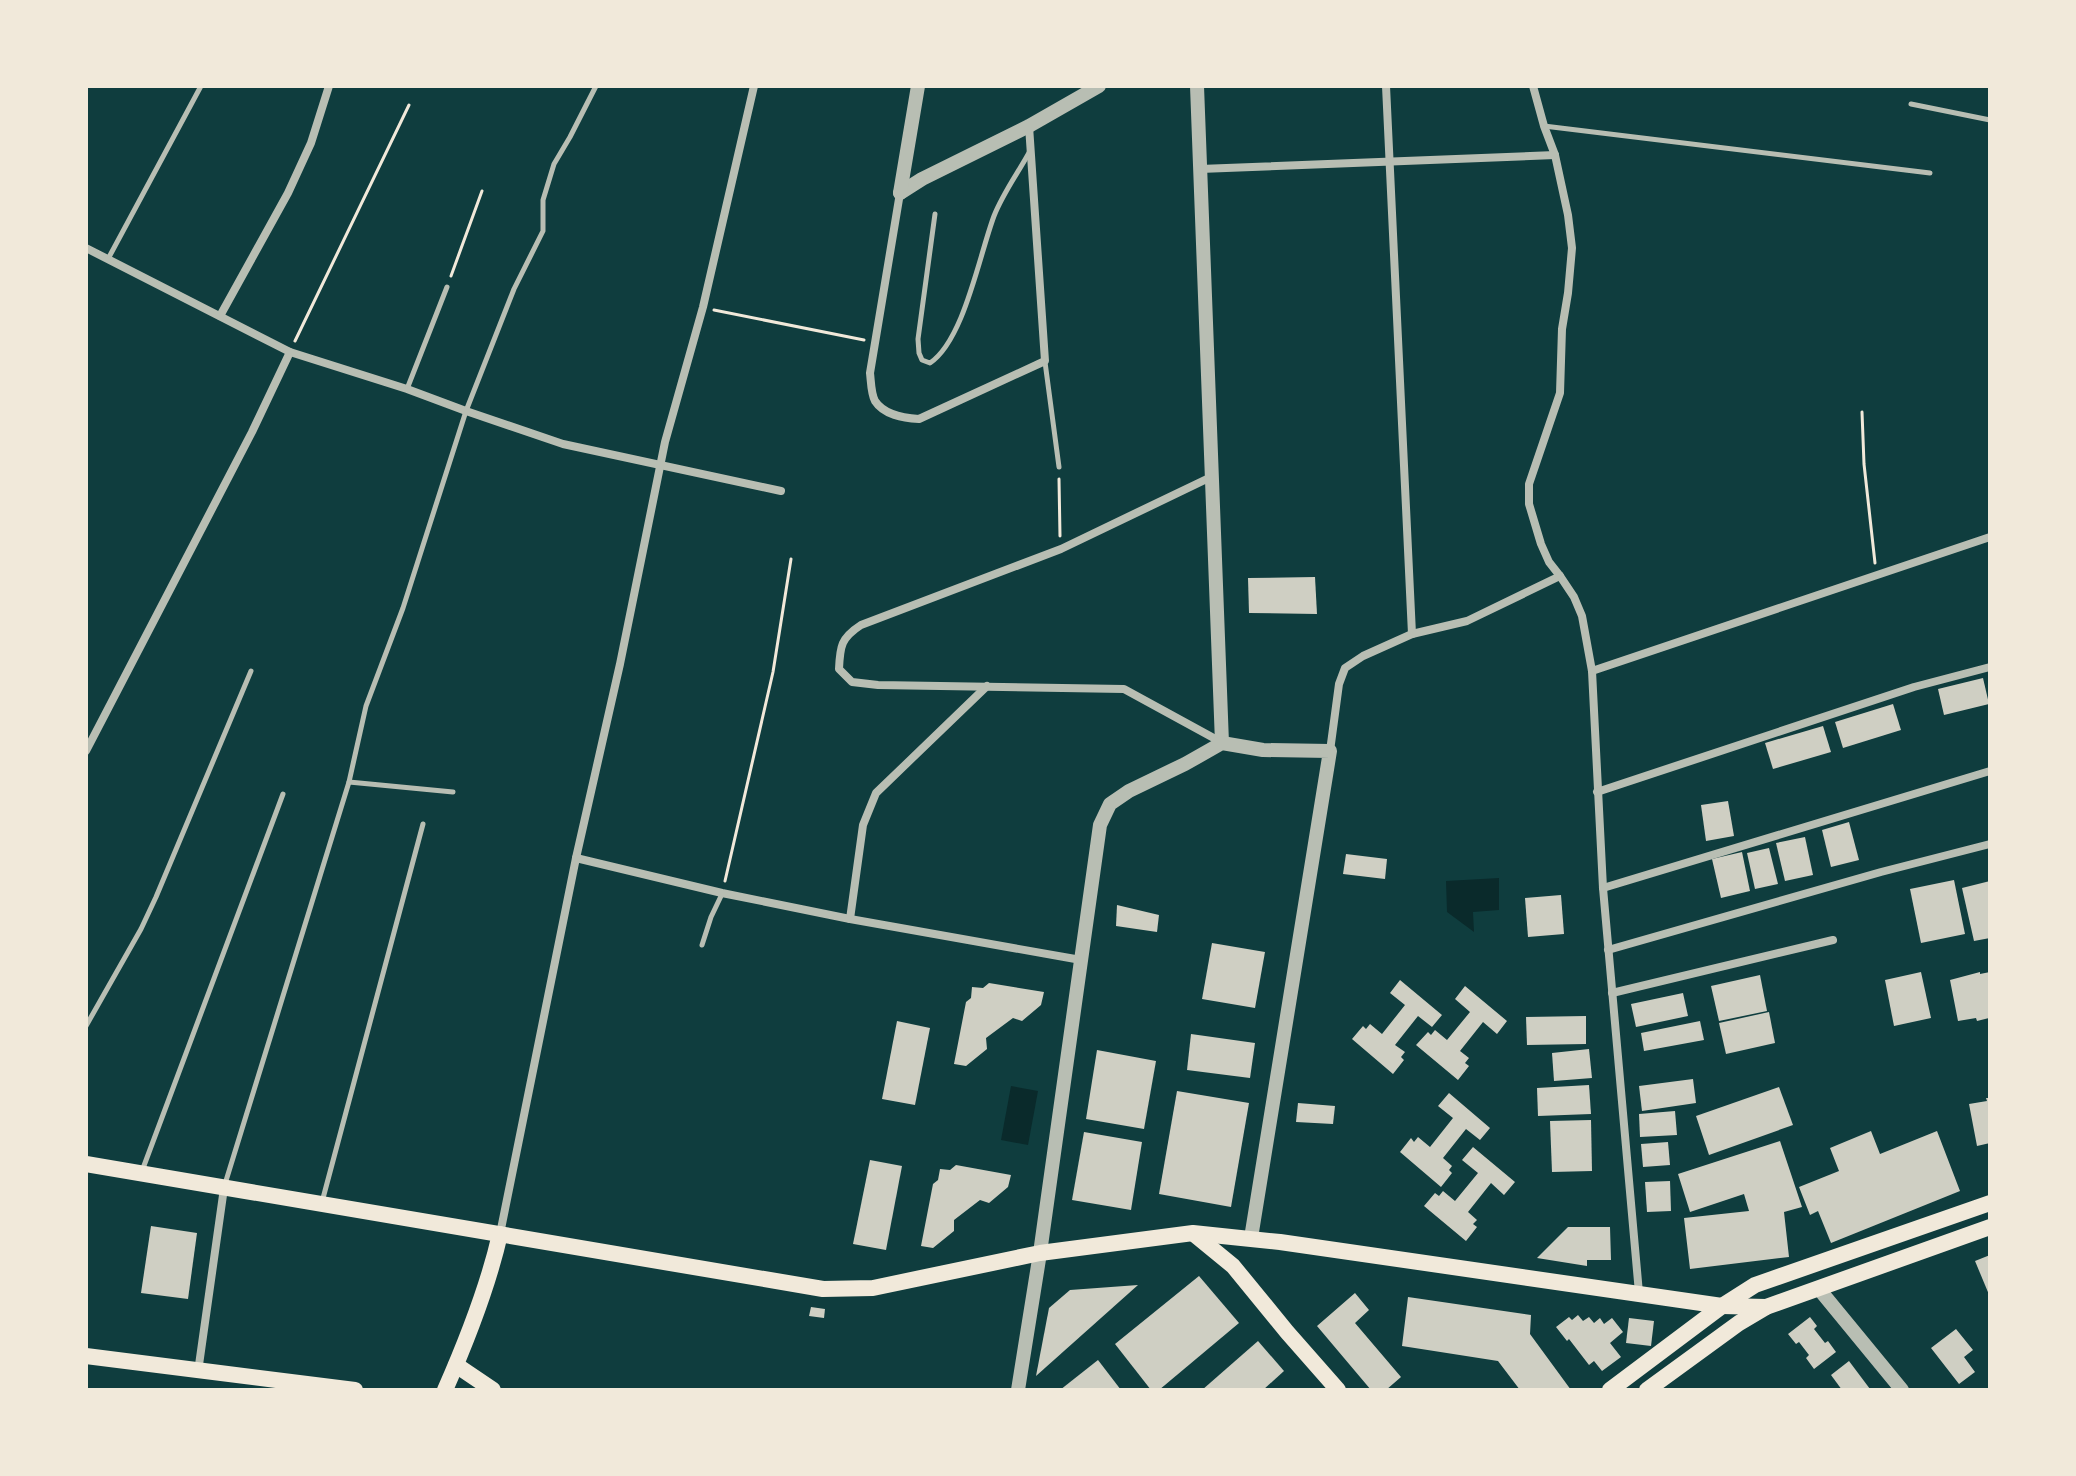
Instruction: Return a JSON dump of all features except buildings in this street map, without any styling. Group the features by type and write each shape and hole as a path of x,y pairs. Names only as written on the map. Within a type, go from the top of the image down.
{"main road":[{"path":"86,1164 823,1289 873,1288 1040,1253 1193,1233 1251,1238 1722,1306 1766,1307"},
{"path":"1610,1390 1722,1306 1765,1281 1990,1203"},
{"path":"1647,1390 1766,1307 1990,1227"},
{"path":"1193,1233 1233,1266 1338,1390"},
{"path":"445,1390 494,1261 500,1234"},
{"path":"86,1356 355,1390"},
{"path":"456,1365 493,1390"}],"street":[{"path":"220,316 288,193 311,143 329,86"},
{"path":"500,1234 660,464 703,307 754,86"},
{"path":"918,86 870,373 875,400 886,411 900,417 919,419 1045,361 1029,126"},
{"path":"900,193 1099,86"},
{"path":"1197,86 1222,743"},
{"path":"1386,86 1412,634"},
{"path":"1533,86 1555,155 1572,248 1562,329 1560,393 1529,484 1529,504 1549,562 1574,597 1582,616 1592,671 1603,888 1639,1293"},
{"path":"1200,169 1555,155"},
{"path":"86,248 290,352 563,444 781,491"},
{"path":"86,751 252,432 290,352"},
{"path":"1211,477 1061,549 861,625 848,633 839,651 839,669 852,682 878,685 1124,689 1222,743 1263,750 1330,751"},
{"path":"1592,671 1990,537"},
{"path":"1251,1238 1339,684 1345,668 1363,656 1412,634 1467,621 1560,576"},
{"path":"1597,792 1914,687 1990,667"},
{"path":"850,919 863,825 876,793 987,686"},
{"path":"1018,1390 1100,825 1110,804 1129,791 1222,743"},
{"path":"1603,888 1990,771"},
{"path":"1608,950 1990,844"},
{"path":"576,858 722,893 850,919 1081,960"},
{"path":"1612,993 1833,940"},
{"path":"198,1372 224,1187"},
{"path":"1819,1289 1902,1390"}],"lane":[{"path":"108,259 201,86"},
{"path":"224,1187 349,782 366,706 403,608 466,411 514,289 543,231 543,200 554,164 596,86"},
{"path":"1911,104 1990,120"},
{"path":"1544,126 1930,173"},
{"path":"935,214 918,339 922,360 930,363 940,357 953,335 994,215 1006,189 1031,150"},
{"path":"407,389 447,287"},
{"path":"1045,361 1059,467"},
{"path":"86,1026 146,918 251,671"},
{"path":"349,782 453,792"},
{"path":"141,1174 283,794"},
{"path":"321,1203 423,824"},
{"path":"702,945 722,893"}],"path":[{"path":"290,352 409,105"},
{"path":"447,287 482,191"},
{"path":"703,307 875,342"},
{"path":"1862,412 1864,464 1876,575"},
{"path":"1059,467 1061,549"},
{"path":"722,893 773,672 791,559"}],"water":[{"path":"1499,878 1499,910 1473,912 1474,932 1447,912 1446,881"},
{"path":"1011,1086 1038,1091 1028,1145 1001,1140"}]}
